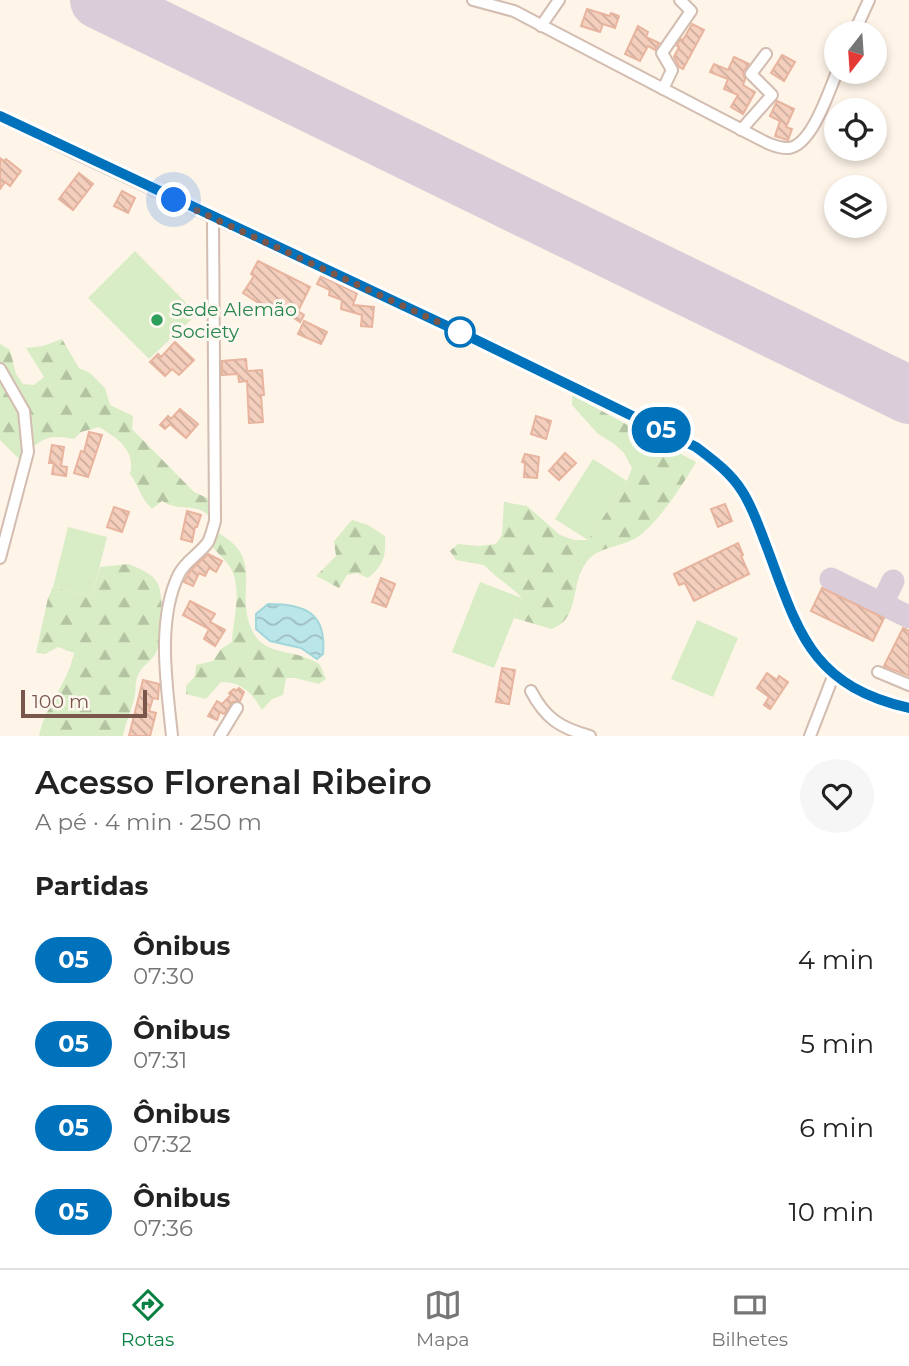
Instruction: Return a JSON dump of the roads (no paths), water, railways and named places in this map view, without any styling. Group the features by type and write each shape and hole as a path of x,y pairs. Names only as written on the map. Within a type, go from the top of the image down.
{"street":[{"path":"473,0 514,12 741,130 779,147 792,148 807,139 832,84"},
{"path":"541,26 559,0"},
{"path":"663,89 672,70 662,53 691,11 680,0"},
{"path":"859,21 869,0"},
{"path":"741,130 772,94 751,74 766,54"},
{"path":"0,116 476,340 696,447 722,467 742,490 754,512 798,628 817,658 834,674 870,697 909,708"},
{"path":"172,736 164,648 168,611 178,576 188,560 208,542 215,521 213,218"},
{"path":"0,369 24,411 28,452 0,558"},
{"path":"878,672 909,685"},
{"path":"810,736 834,674"},
{"path":"531,691 548,718 572,731 590,736"},
{"path":"220,736 237,708"}],"water":[{"path":"268,604 292,606 310,613 321,628 323,654 317,659 301,648 270,641 256,629 256,614"}],"place":[{"name":"Sede Alemão Society","path":"157,320"}]}
